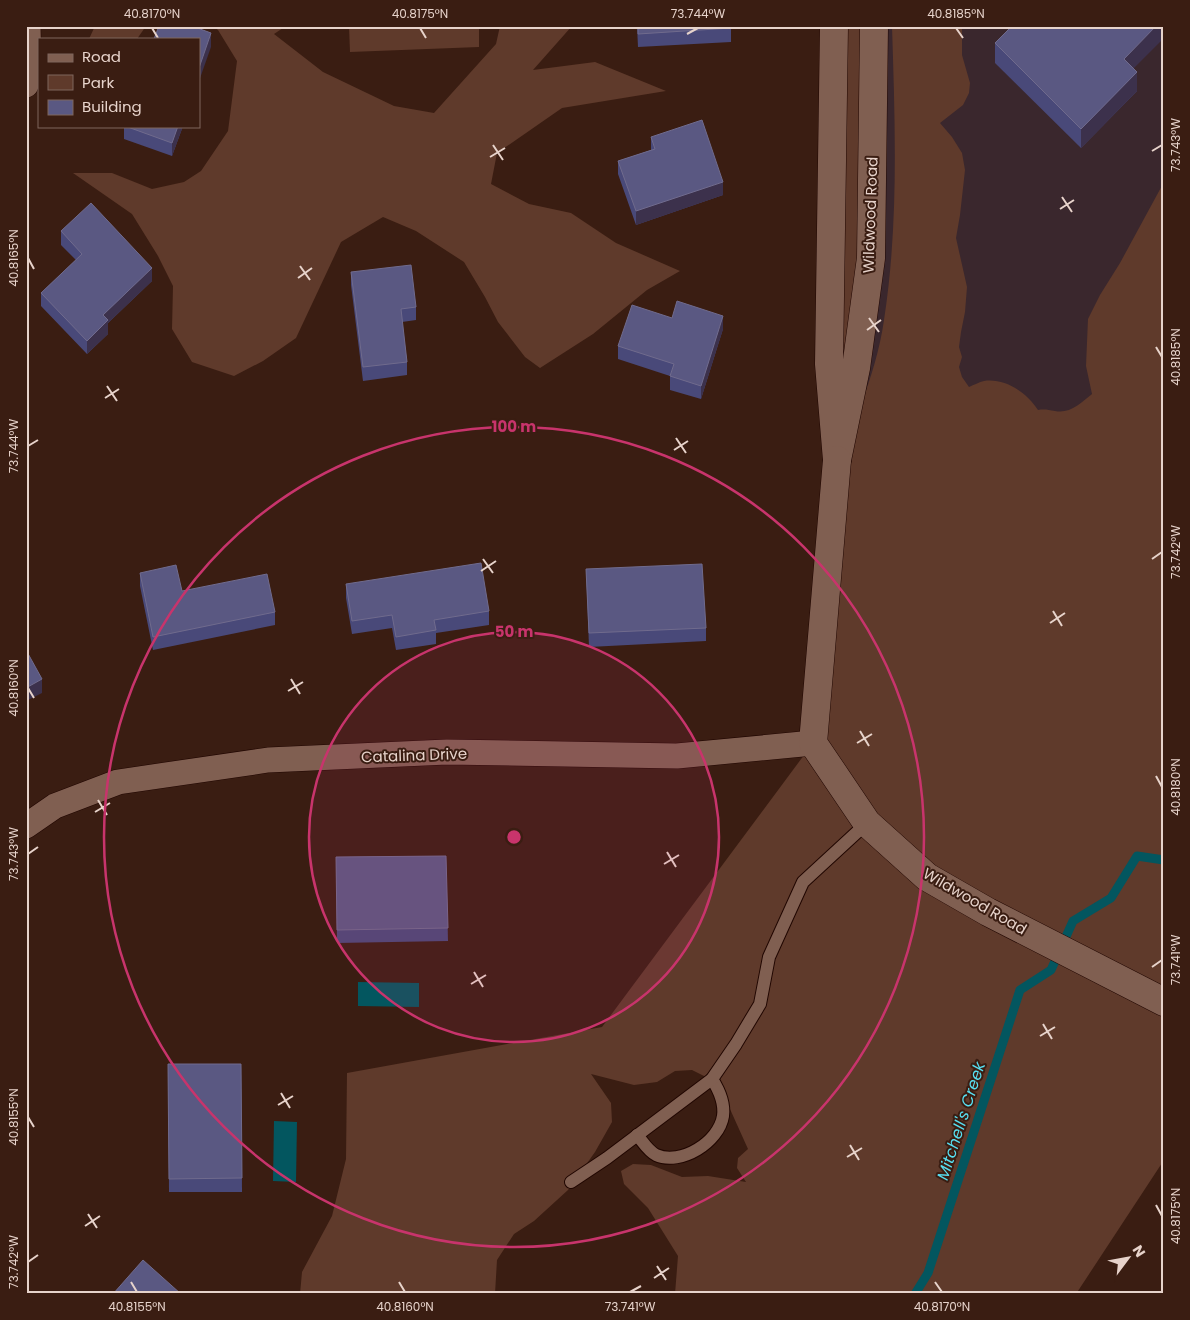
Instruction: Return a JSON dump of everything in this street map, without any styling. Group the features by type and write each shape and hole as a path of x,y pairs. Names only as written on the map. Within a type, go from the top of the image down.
{"street":[{"path":"26,85 29,68 28,26"},
{"name":"Wildwood Road","path":"834,26 829,364 837,460"},
{"name":"Wildwood Road","path":"874,26 871,258 856,368 837,460 813,743 867,823 927,877 988,912 1164,1002"},
{"name":"Catalina Drive","path":"26,826 55,806 118,782 268,760 447,752 677,756 813,743"}],"lane":[{"path":"572,1182 712,1079 760,1004 769,957 803,882 867,823"},
{"path":"637,1135 646,1147 655,1154 668,1158 681,1156 706,1142 720,1127 723,1116 720,1092 712,1079"}],"shaded area":[{"path":"834,26 1164,26 1164,295 1030,479 837,460"}],"green space":[{"path":"95,26 146,26 138,38 89,38"},
{"path":"213,26 286,26 274,34 323,72 394,106 434,113 496,44 500,26 572,26 533,70 595,62 666,91 562,108 497,153 491,184 529,204 571,213 616,243 680,271 647,290 593,334 540,368 525,357 498,322 464,262 416,231 383,217 341,242 296,338 263,361 234,376 192,362 172,329 173,286 158,256 132,214 73,173 112,173 152,189 184,182 201,171 228,131 237,61 218,30"},
{"path":"349,26 479,26 479,47 350,52"},
{"path":"834,26 874,26 861,405 875,363 889,284 895,173 892,26 962,26 962,55 970,83 969,93 963,105 940,123 962,153 965,170 956,238 967,287 959,347 962,357 959,367 962,377 969,387 984,381 1008,384 1028,398 1038,410 1060,412 1075,407 1092,394 1086,366 1088,319 1164,182 1164,1160 1076,1294 675,1294 678,1256 648,1208 624,1184 621,1171 633,1164 651,1165 682,1177 708,1176 746,1182 737,1168 738,1158 748,1149 725,1098 706,1077 692,1070 675,1071 657,1082 634,1085 591,1074 611,1103 612,1122 595,1152 568,1190 534,1221 514,1234 497,1260 495,1294 300,1294 302,1272 332,1216 346,1159 347,1073 602,1027 813,743 837,460"}],"water":[{"path":"358,982 419,983 419,1007 358,1006"},
{"path":"274,1121 297,1122 296,1182 273,1181"}],"building":[{"path":"159,26 192,26 211,33 200,65 200,38 154,38"},
{"path":"638,26 731,26 731,28 638,34"},
{"path":"1012,26 1156,26 1124,59 1137,72 1081,129 995,43"},
{"path":"702,120 723,182 636,211 618,161 655,149 651,137"},
{"path":"131,128 177,128 172,143"},
{"path":"91,203 152,268 103,315 108,320 87,341 41,293 82,254 61,231"},
{"path":"411,265 416,307 401,309 407,362 363,367 351,272"},
{"path":"677,301 723,316 701,386 670,376 674,364 618,346 632,305 672,318"},
{"path":"481,563 489,611 434,620 436,630 396,637 392,615 352,621 346,584"},
{"path":"702,564 706,628 589,633 586,569"},
{"path":"176,565 182,591 267,574 275,612 153,637 140,573"},
{"path":"26,650 42,679 26,688"},
{"path":"446,856 448,928 337,930 336,857"},
{"path":"168,1064 241,1064 242,1178 169,1179"},
{"path":"143,1260 181,1294 113,1294"}],"waterway":[{"name":"Mitchell's Creek","path":"915,1294 928,1273 1020,990 1051,970 1073,921 1111,898 1137,856 1164,860"}]}
